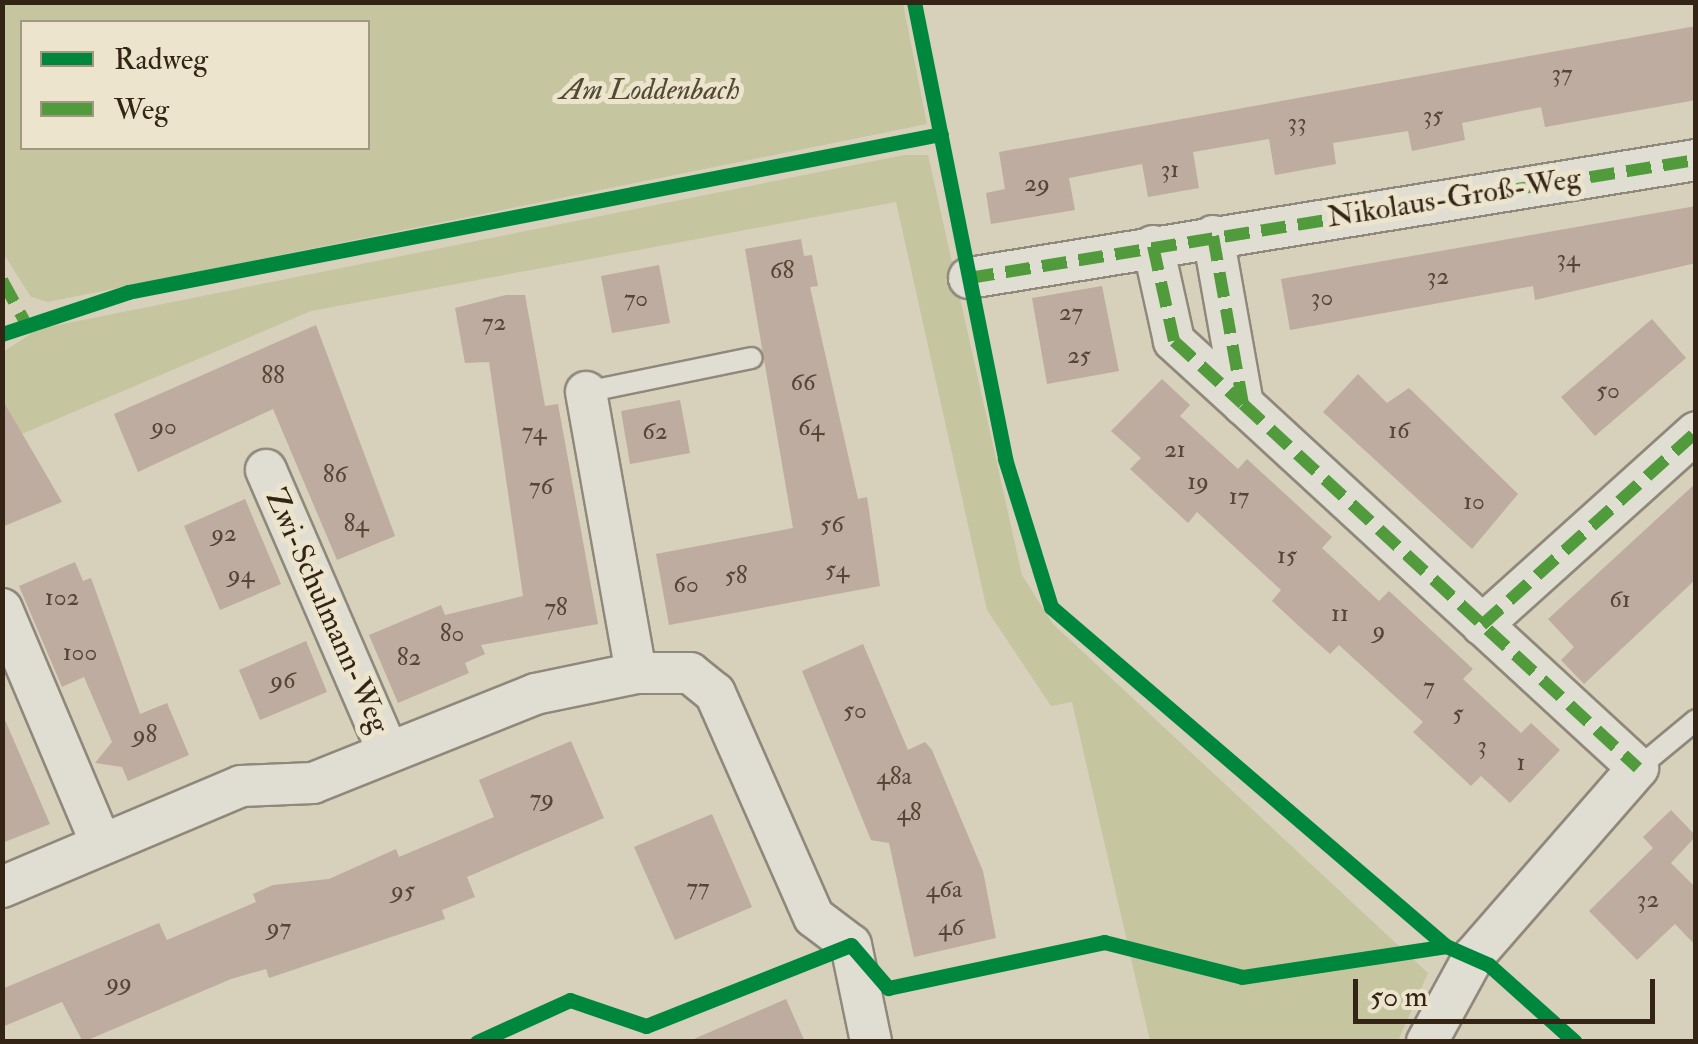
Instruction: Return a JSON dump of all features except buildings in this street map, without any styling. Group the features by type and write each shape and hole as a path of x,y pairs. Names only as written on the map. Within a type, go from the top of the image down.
{"street":[{"name":"Nikolaus-Groß-Weg","path":"969,278 1696,160"},
{"path":"1213,236 1243,404"},
{"path":"1154,246 1174,341 1638,768 1474,956 1427,1042"},
{"path":"586,392 636,673"},
{"path":"1482,624 1696,432"},
{"name":"Zwi-Schulmann-Weg","path":"266,470 388,752"},
{"path":"2,609 102,842"},
{"name":"Zwi-Schulmann-Weg","path":"2,887 241,786 313,784 535,694 636,673 690,673 715,693 814,917 851,944 871,1042"}],"lane":[{"path":"586,392 752,358"},
{"path":"1638,768 1696,720"}],"green space":[{"name":"Am Loddenbach","path":"3,2 903,3 927,124 48,302 31,297 3,253"},
{"path":"904,155 928,155 1022,575 1053,624 1428,973 1398,1041 1150,1041 1072,702 1051,706 987,610 896,202 311,311 3,442 3,352 38,329"}],"marked path":[{"path":"969,278 1696,160"},
{"path":"1213,236 1243,404 1638,768"},
{"path":"1153,246 1174,341 1243,404"},
{"path":"2,280 24,320"},
{"path":"1482,625 1696,432"}],"cycle path":[{"path":"914,2 1005,459 1051,607 1446,946 1489,965 1575,1042"},
{"path":"2,334 128,292 941,134"},
{"path":"477,1042 570,1000 646,1026 851,945 888,988 1104,942 1242,977 1446,946"}]}
